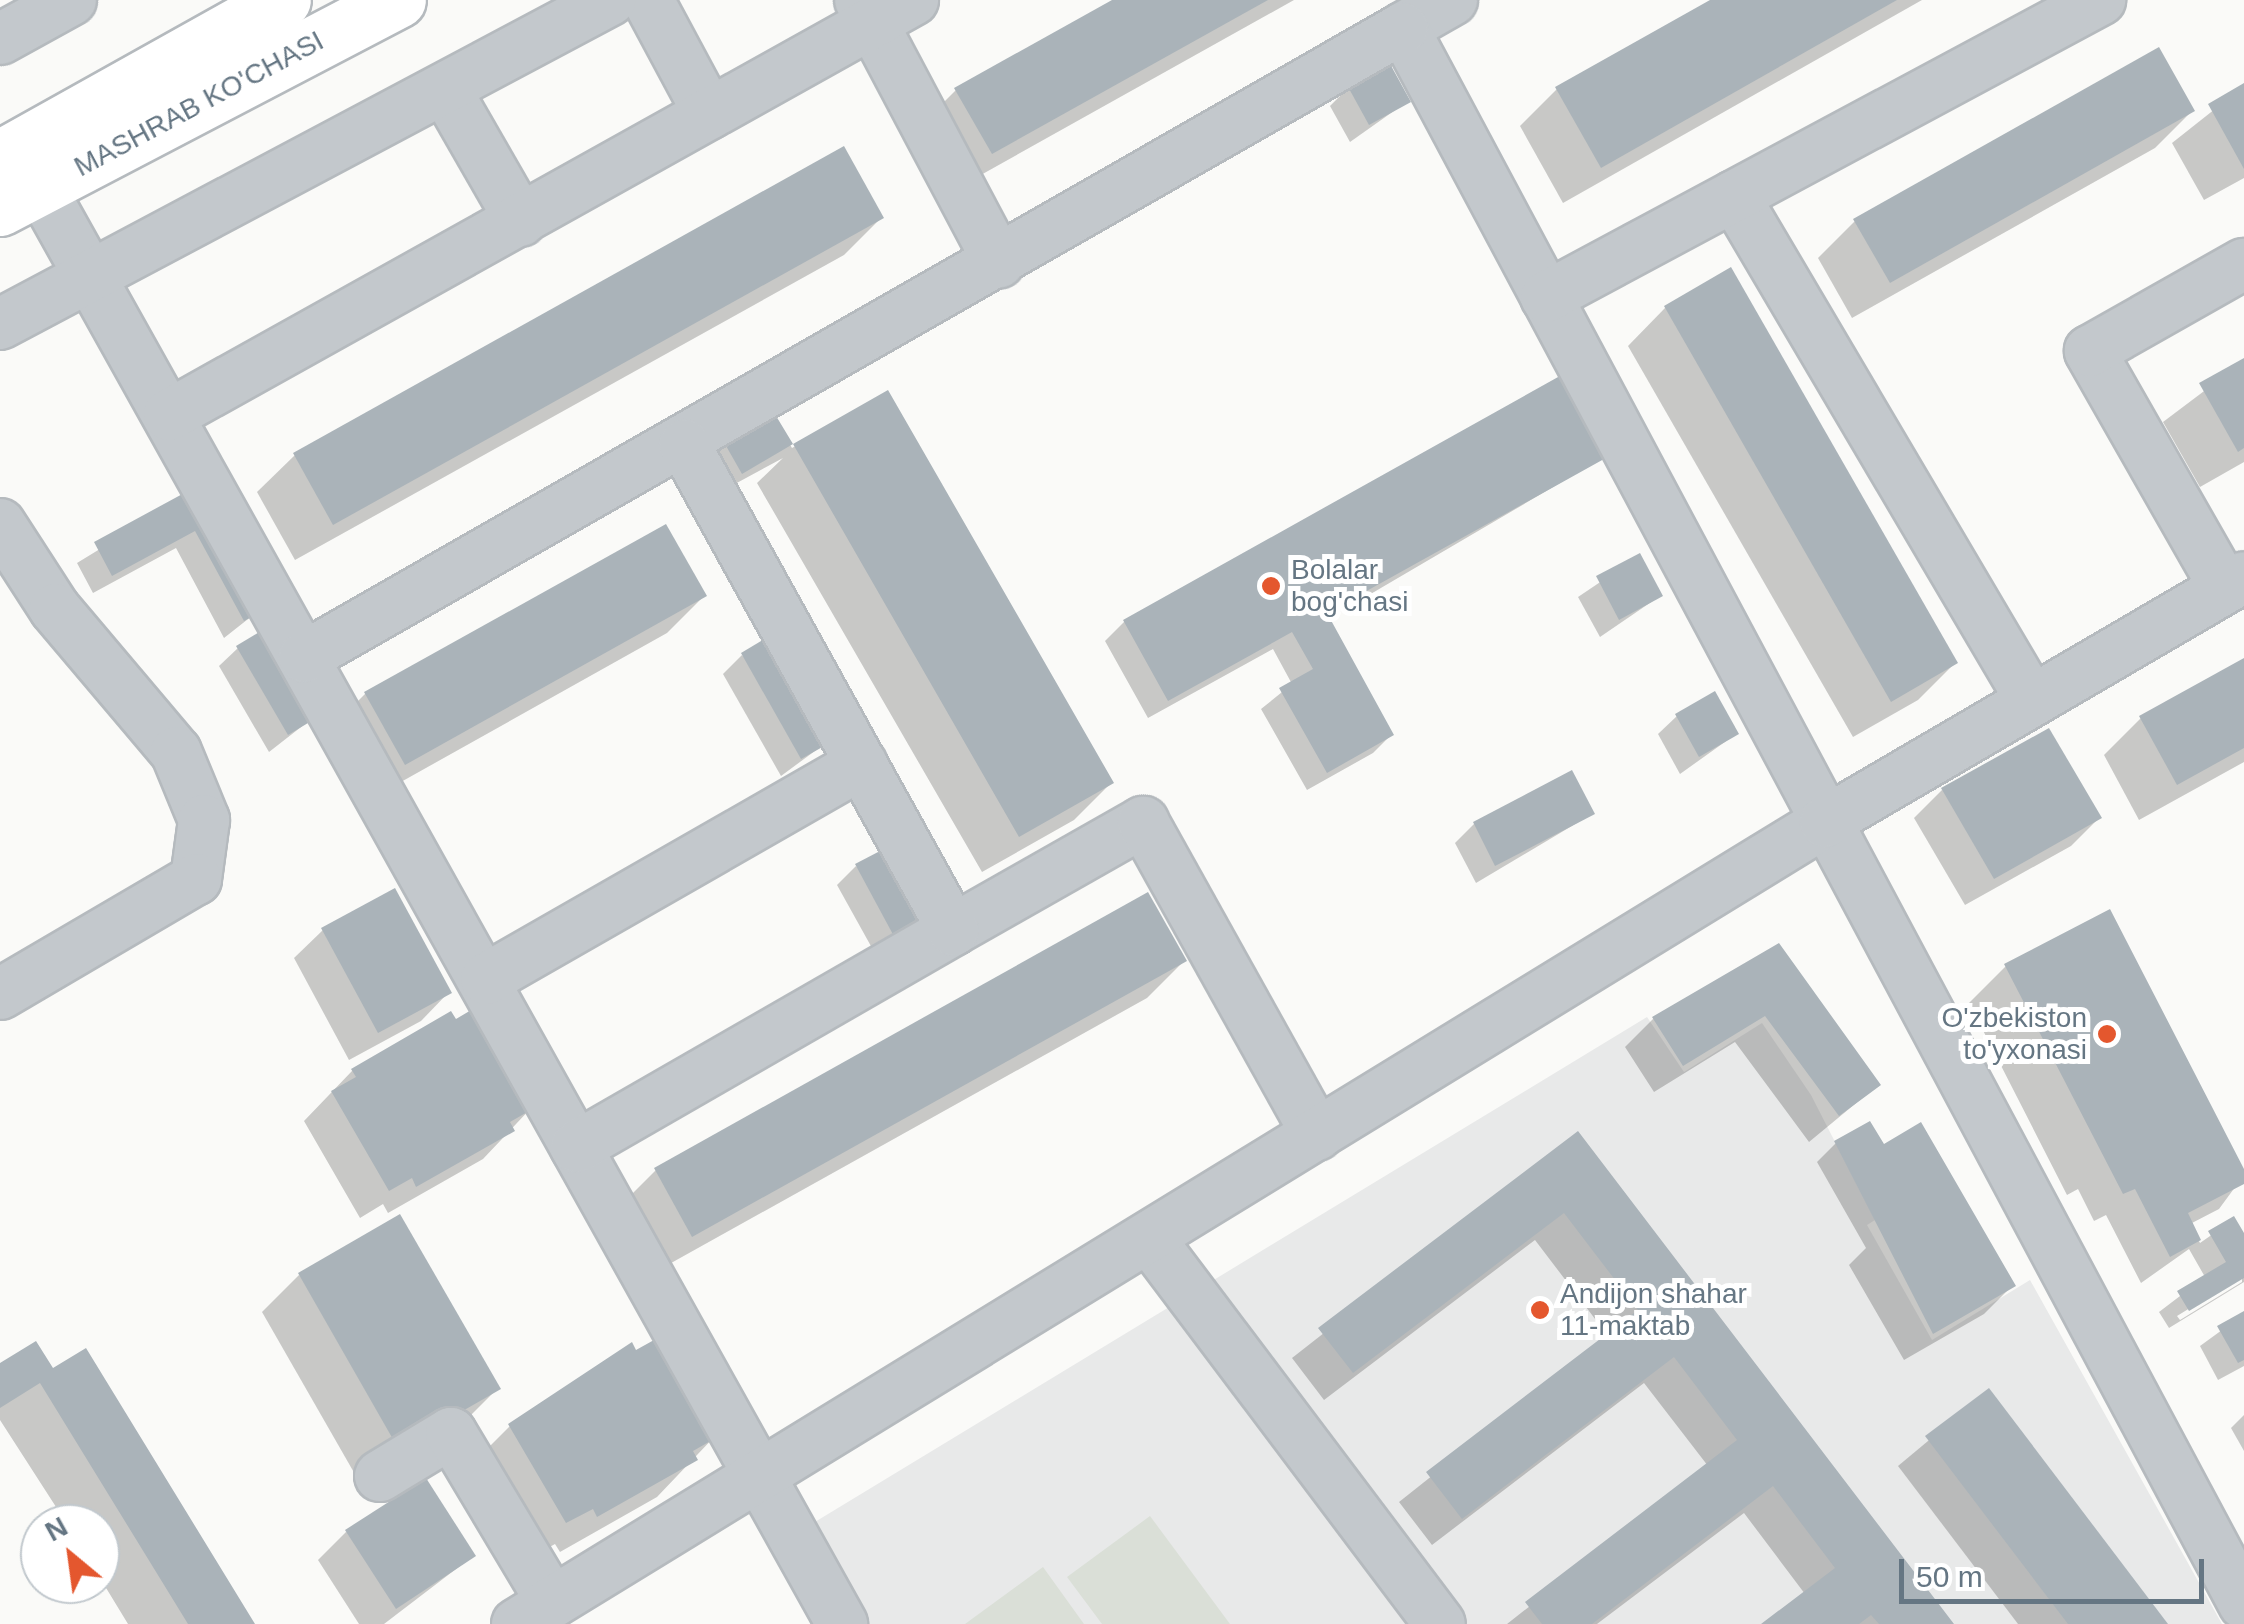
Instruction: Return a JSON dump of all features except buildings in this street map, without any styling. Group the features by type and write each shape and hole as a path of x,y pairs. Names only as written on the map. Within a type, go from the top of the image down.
{"main road":[{"name":"MASHRAB KO'CHASI","path":"13,184 283,0"},
{"name":"MASHRAB KO'CHASI","path":"13,184 398,0"}],"street":[{"path":"0,39 71,0"},
{"path":"0,324 610,0"},
{"path":"648,0 710,114"},
{"path":"304,657 684,444 1452,0"},
{"path":"1546,297 2100,0"},
{"path":"170,415 710,114 882,8 999,262"},
{"path":"1403,28 2244,1604"},
{"path":"446,88 521,221"},
{"path":"13,184 87,276 170,415 486,979 755,1477 842,1624"},
{"path":"1734,196 2032,701"},
{"path":"380,1476 451,1433 534,1613 1825,822 2234,582 2090,351 2244,264"},
{"path":"684,444 954,930"},
{"path":"0,524 56,608 176,752 204,820 196,879 0,994"},
{"path":"486,979 862,764"},
{"path":"576,1147 1143,822 1316,1135"},
{"path":"1149,1238 1440,1624"}],"shaded area":[{"name":"Andijon shahar 11-maktab","path":"1647,1017 1684,1072 1762,1023 1811,1095 1875,1220 1867,1225 1932,1340 2030,1280 2222,1624 862,1624 805,1528"},
{"path":"1150,1516 1230,1624 1102,1624 1067,1577"},
{"path":"1043,1567 1084,1624 965,1624"}],"place":[{"name":"Bolalar bog'chasi","path":"1271,586"},
{"name":"O'zbekiston to'yxonasi","path":"2107,1034"},
{"name":"Andijon shahar 11-maktab","path":"1540,1310"}]}
